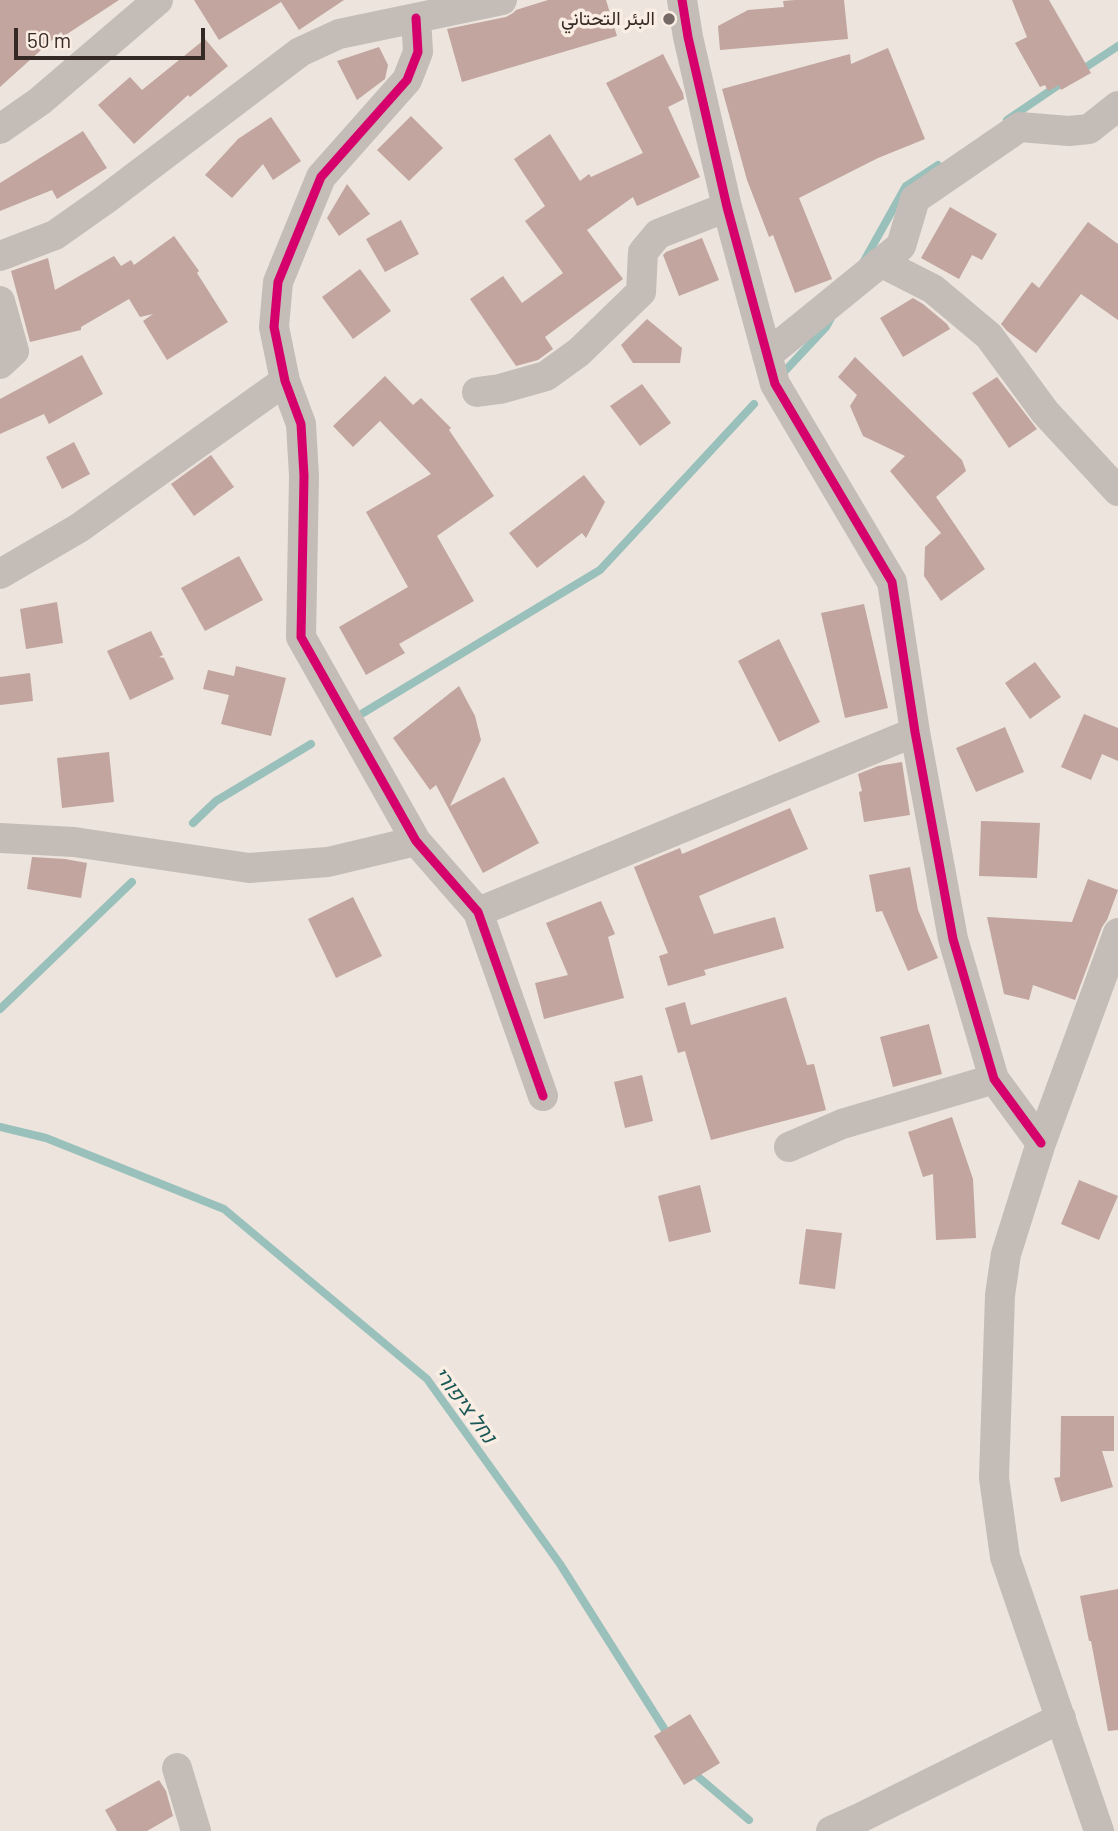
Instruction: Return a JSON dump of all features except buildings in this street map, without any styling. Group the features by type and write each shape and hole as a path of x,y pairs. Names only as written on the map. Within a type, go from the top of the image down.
{"street":[{"path":"0,129 40,101 158,0"},
{"path":"0,256 55,235 300,52 339,34 502,0"},
{"path":"682,0 727,207 775,384 892,582 915,732 953,939 994,1079 1041,1143"},
{"path":"416,18 418,52 407,80 321,177 278,282 274,327 285,381 301,425 304,476 301,637 416,841 478,912 543,1096"},
{"path":"767,355 901,246 915,199 1020,127 1069,131 1089,129 1118,106"},
{"path":"477,392 500,389 546,376 579,352 641,292 643,252 658,234 727,207"},
{"path":"880,262 933,289 989,336 1045,412 1118,491"},
{"path":"0,301 14,351 0,364"},
{"path":"0,574 79,528 285,381"},
{"path":"478,912 915,732"},
{"path":"0,838 74,842 249,867 327,862 416,841"},
{"path":"1099,1831 1005,1557 994,1478 1000,1295 1006,1254 1041,1143 1118,933"},
{"path":"789,1147 842,1124 994,1079"},
{"path":"831,1831 1061,1718"},
{"path":"177,1768 196,1831"}],"waterway":[{"path":"1080,71 1118,46"},
{"path":"1007,120 1066,80"},
{"path":"864,261 906,186 938,165"},
{"path":"784,372 826,327 831,318"},
{"path":"363,713 600,570 754,404"},
{"path":"193,823 216,801 311,744"},
{"path":"0,1009 132,882"},
{"name":"נחל ציפורי","path":"0,1127 46,1138 224,1209 427,1379 560,1564 670,1738"},
{"name":"נחל ציפורי","path":"690,1770 749,1820"}],"cycle path":[{"path":"682,0 727,207 775,384 892,582 915,732 953,939 994,1079 1041,1143"},
{"path":"416,18 418,52 407,80 321,177 278,282 274,327 285,381 301,424 304,476 301,637 416,841 478,912 543,1096"}],"place":[{"name":"البئر التحتاني","path":"669,19"}]}
